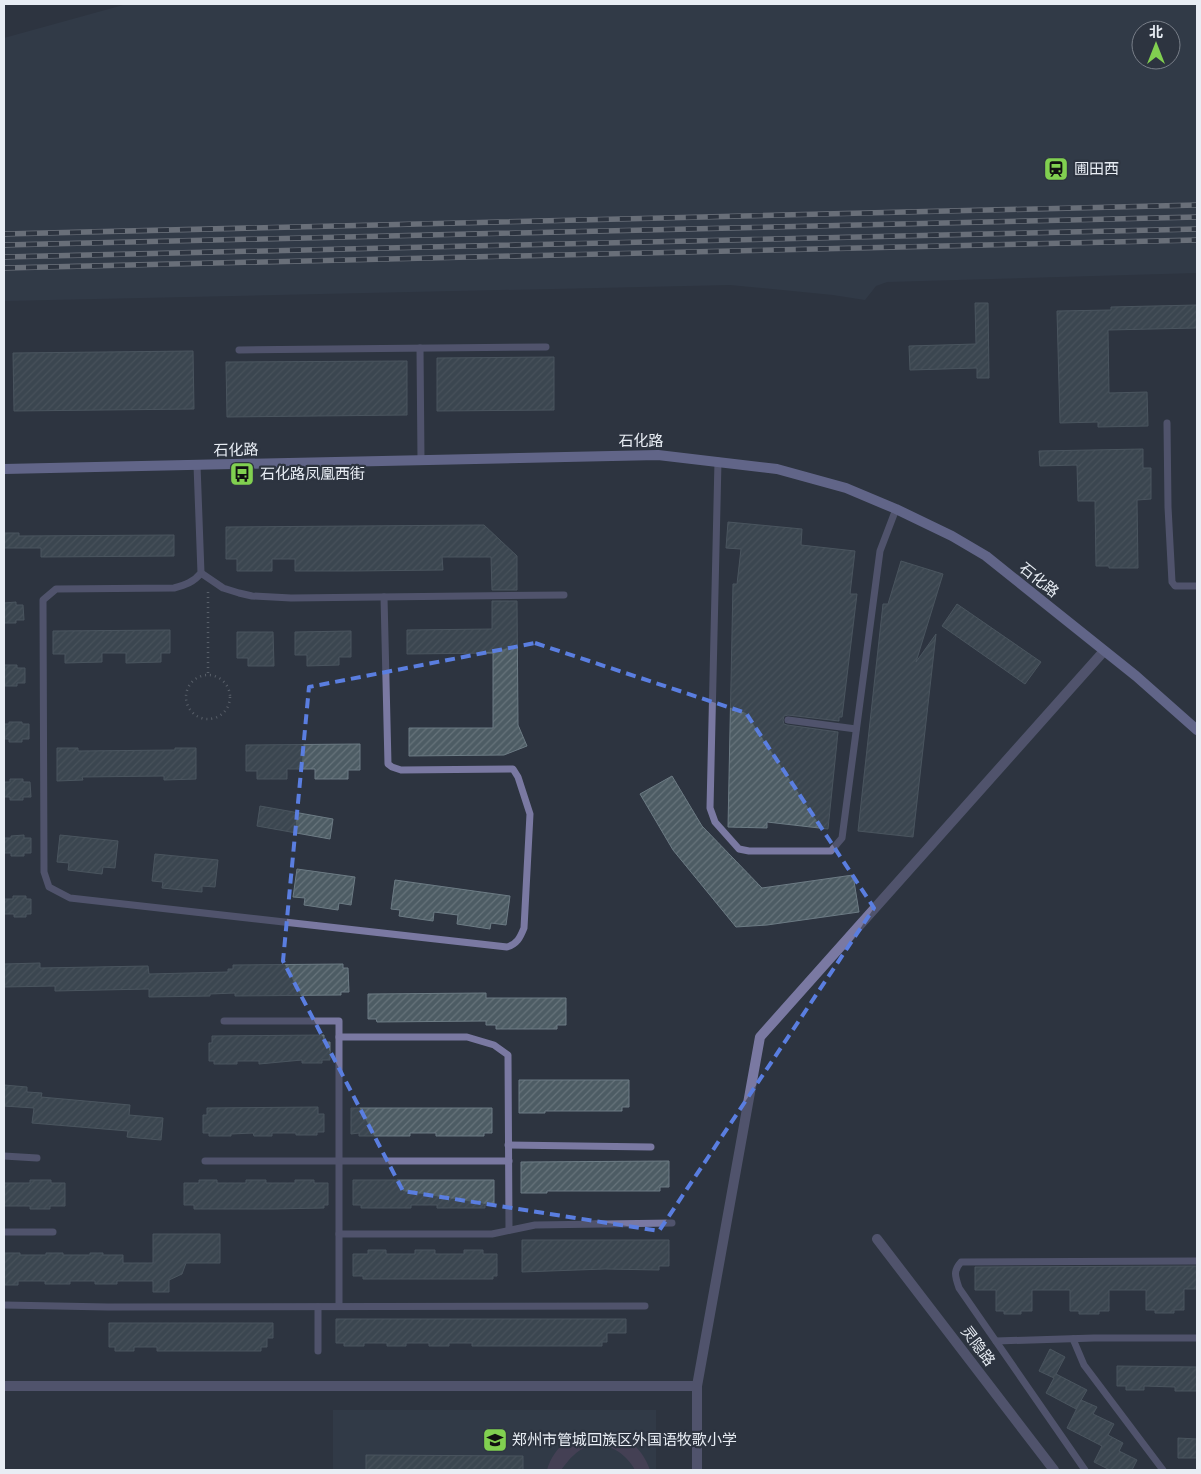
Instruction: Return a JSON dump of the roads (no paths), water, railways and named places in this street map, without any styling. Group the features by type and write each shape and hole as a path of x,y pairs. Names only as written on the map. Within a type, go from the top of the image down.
{"street":[{"name":"石化路","path":"4,468 658,455 777,469 846,488 896,508 986,556 1136,676 1197,730"},
{"path":"697,1470 696,1386 760,1037 1104,651"},
{"name":"灵隐路","path":"877,1239 1054,1470"},
{"path":"4,1386 696,1386"}],"lane":[{"path":"239,350 546,347"},
{"path":"420,348 421,460"},
{"path":"1167,423 1168,507 1172,582 1175,586 1197,586"},
{"path":"718,461 710,808 715,822 739,848 750,850 831,850 842,838 880,551 896,508"},
{"path":"197,465 201,573 196,579 186,585 174,588 56,589 43,600 44,872 49,887 70,898 507,947 514,945 520,939 524,928 530,814 518,777 513,770 401,770 392,768 388,764 384,597"},
{"path":"201,573 223,588 252,596 564,595"},
{"path":"788,720 856,729"},
{"path":"224,1021 339,1021 339,1306"},
{"path":"339,1037 467,1037 494,1045 508,1054 509,1230"},
{"path":"508,1145 651,1147"},
{"path":"4,1156 37,1158"},
{"path":"205,1161 508,1161"},
{"path":"339,1234 492,1234 535,1225 672,1223"},
{"path":"4,1232 53,1232"},
{"path":"1085,1470 959,1288 954,1275 955,1268 961,1262 1197,1261"},
{"path":"4,1305 108,1307 645,1306"},
{"path":"318,1307 318,1351"},
{"path":"996,1341 1197,1338"},
{"path":"1072,1339 1084,1365 1163,1470"}],"railway":[{"path":"4,234 1197,205"},
{"path":"4,245 1197,217"},
{"path":"4,257 1197,229"},
{"path":"4,268 1197,240"}],"place":[{"name":"圃田西","path":"1056,169"},
{"name":"石化路凤凰西街","path":"242,474"},
{"name":"郑州市管城回族区外国语牧歌小学","path":"495,1440"}]}
